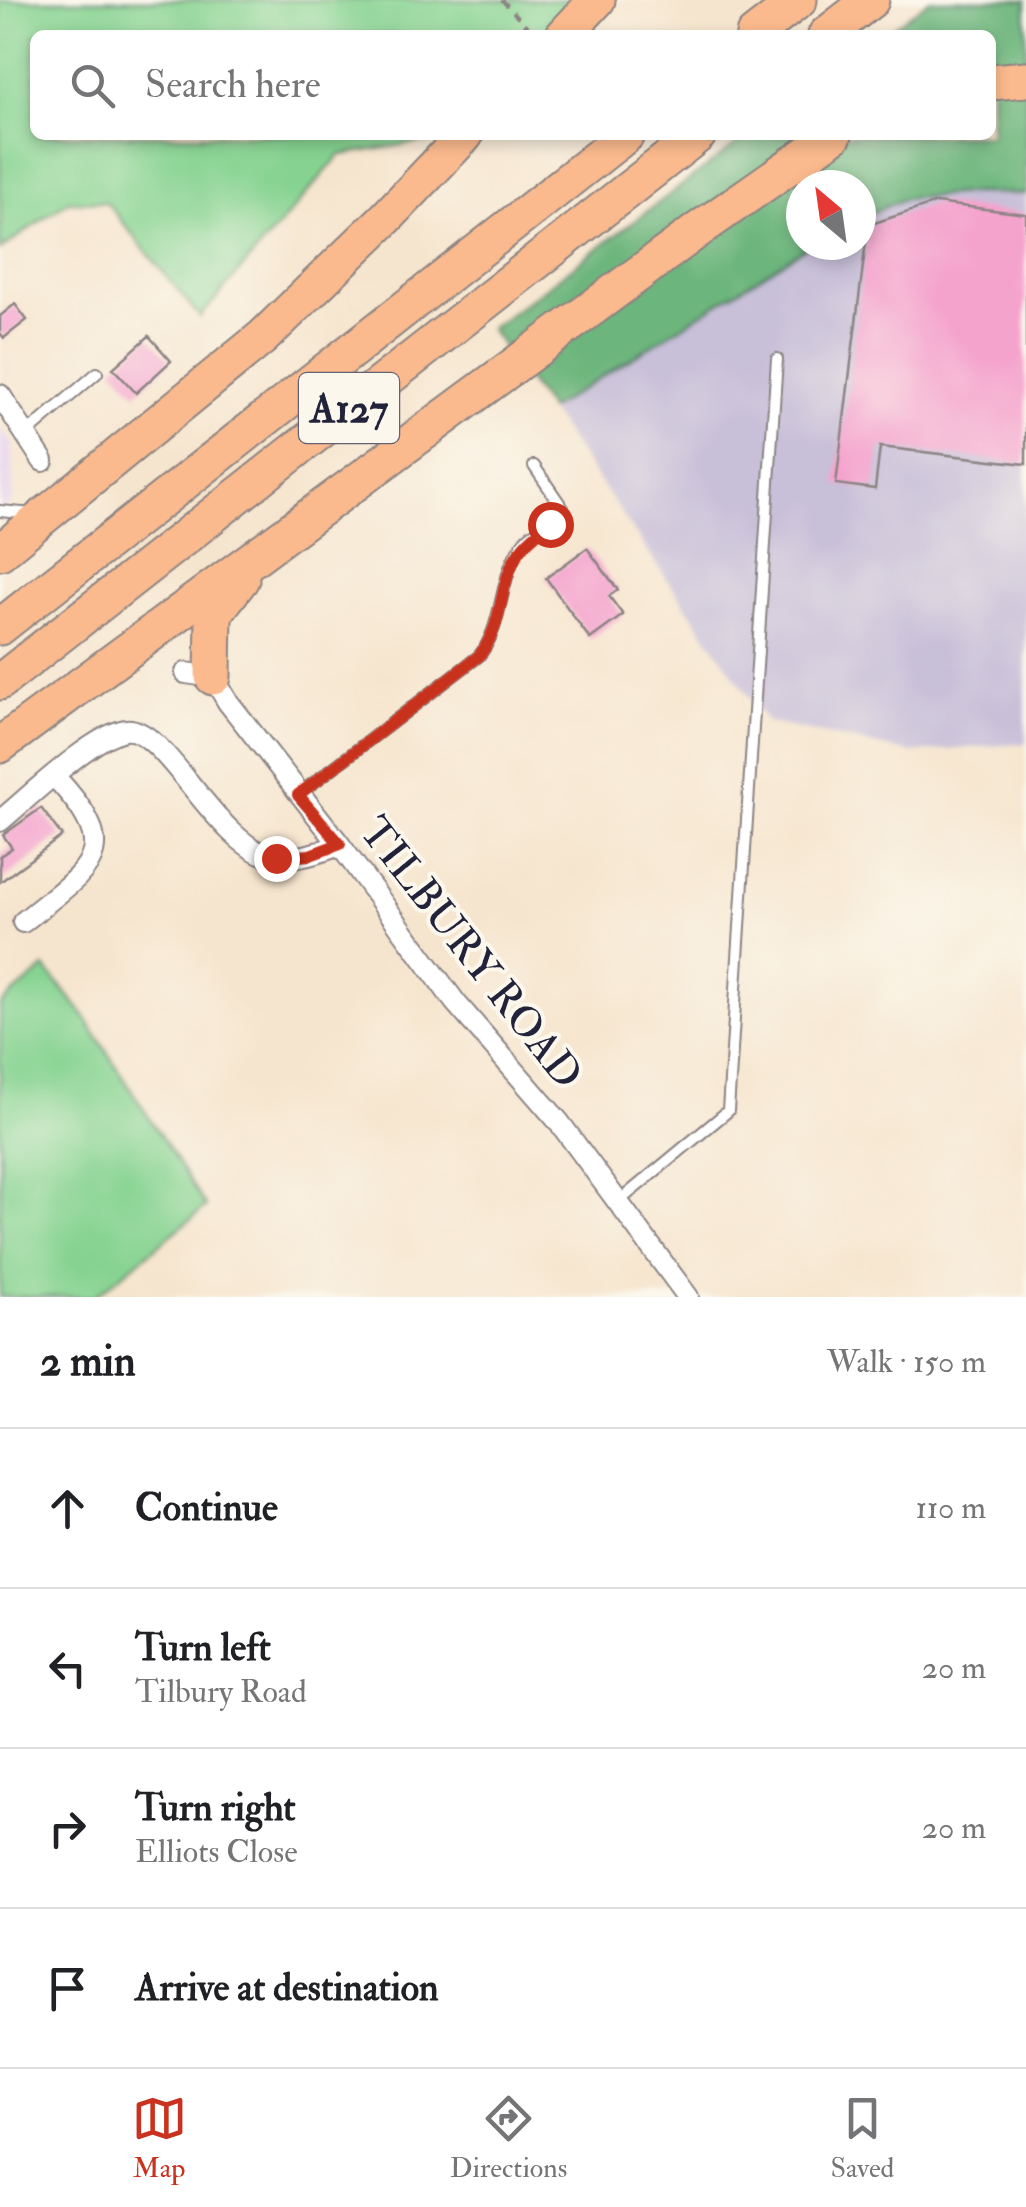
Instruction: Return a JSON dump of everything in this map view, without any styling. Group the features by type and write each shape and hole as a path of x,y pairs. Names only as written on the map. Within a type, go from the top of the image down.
{"highway":[{"path":"569,30 598,0"},
{"path":"760,30 799,0"},
{"path":"832,30 871,0"},
{"path":"996,82 1026,79"},
{"path":"0,552 263,337 386,218 459,140"},
{"name":"A127","path":"0,626 620,140"},
{"name":"A127","path":"0,682 692,140"},
{"path":"0,745 698,230 827,140"},
{"path":"200,675 214,614 236,583 284,535"}],"street":[{"path":"0,394 43,461"},
{"name":"TILBURY ROAD","path":"200,675 228,702 340,844 455,1002 559,1122 688,1297"},
{"path":"0,820 104,738 125,730 139,730 155,743 234,837 255,852 276,858 293,857 340,844"},
{"path":"23,922 88,867 95,853 86,818 55,776"}],"lane":[{"path":"618,1202 728,1111 777,359"},
{"path":"25,435 98,373"},
{"path":"298,795 479,656 492,640 504,583 514,559 527,538 566,513 534,466"},
{"path":"0,511 43,515"}],"path":[{"path":"502,0 530,30"}],"shaded area":[{"path":"976,193 1026,194 1026,743 912,753 767,722 549,410 786,260 876,260 876,211 904,199"},
{"path":"0,426 12,445 13,500 0,512"}],"green space":[{"path":"0,0 600,0 570,30 30,30 30,140 434,140 340,155 200,317 106,202 68,201 0,250"},
{"path":"929,0 1026,0 1026,194 976,193 904,199 876,211 876,170 786,170 786,260 549,410 490,329 742,140 996,140 996,30 890,30"},
{"path":"45,968 81,1011 206,1207 94,1297 0,1297 0,1005"}],"building":[{"path":"936,203 1026,214 1026,464 880,447 875,489 836,484 864,260 876,260 876,222"},
{"path":"15,304 27,320 4,338 0,333 0,316"},
{"path":"149,336 171,361 136,393 113,368"},
{"path":"587,548 618,590 609,596 623,615 590,639 546,578"},
{"path":"41,808 62,836 0,882 0,856 12,848 3,835"}],"route":[{"path":"276,858 310,855 340,844 298,795 479,656 492,640 504,583 514,559 527,538 550,524"}]}
